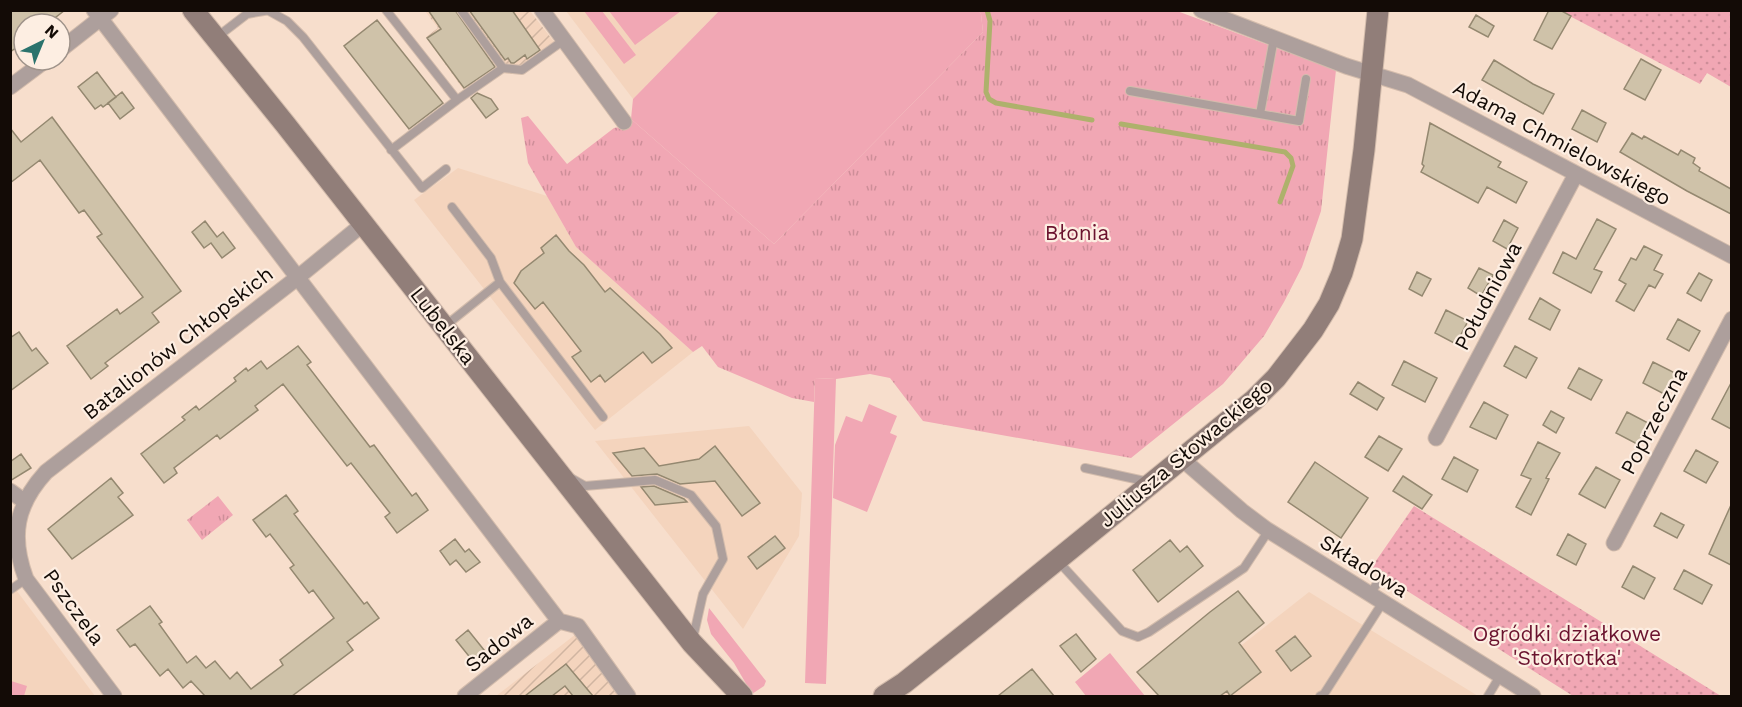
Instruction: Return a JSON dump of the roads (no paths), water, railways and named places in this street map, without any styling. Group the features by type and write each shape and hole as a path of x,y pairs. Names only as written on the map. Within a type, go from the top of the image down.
{"main road":[{"name":"Lubelska","path":"193,10 692,643 742,696"},
{"name":"Juliusza Słowackiego","path":"884,696 898,690 1254,400 1276,378 1301,346 1329,304 1342,273 1352,239 1364,150 1378,10"},
{"name":"Lubelska","path":"692,643 721,696"}],"street":[{"path":"542,10 624,122"},
{"name":"Adama Chmielowskiego","path":"1200,10 1346,66 1407,85 1731,256"},
{"path":"72,39 102,13 297,278 559,621 578,626 628,696"},
{"path":"10,87 30,72"},
{"name":"Południowa","path":"1436,438 1576,174"},
{"name":"Batalionów Chłopskich","path":"24,501 46,471 297,278 363,224"},
{"name":"Poprzeczna","path":"1614,543 1731,319"},
{"name":"Składowa","path":"1182,459 1242,511 1269,530 1533,696"},
{"path":"10,491 24,501"},
{"name":"Pszczela","path":"24,501 18,519 18,538 20,564 26,579 114,696"},
{"name":"Sadowa","path":"465,696 559,621"}],"lane":[{"path":"386,10 457,99"},
{"path":"461,10 503,68"},
{"path":"214,38 247,14 270,11 287,21 303,37 422,188 446,169"},
{"path":"1260,114 1274,38"},
{"path":"391,150 457,99 503,68 522,70 564,40"},
{"path":"1130,91 1299,121 1306,79"},
{"path":"452,207 491,258 500,282 603,417"},
{"path":"444,327 500,282"},
{"path":"1085,468 1153,483"},
{"path":"556,470 585,486 655,480 692,495 716,526 723,559 703,594 692,643"},
{"path":"1057,560 1122,631 1138,637 1149,632 1244,568 1269,530"},
{"path":"1320,696 1324,694 1376,598 1382,576"},
{"path":"10,590 26,579"},
{"path":"1488,696 1500,676"}],"waterway":[{"path":"987,10 990,21 986,92 989,99 996,103 1092,120"},
{"path":"1121,124 1285,152 1291,158 1293,166 1280,202"}],"park label":[{"name":"Błonia","path":"1077,233"},
{"name":"Ogródki działkowe 'Stokrotka'","path":"1567,646"}]}
